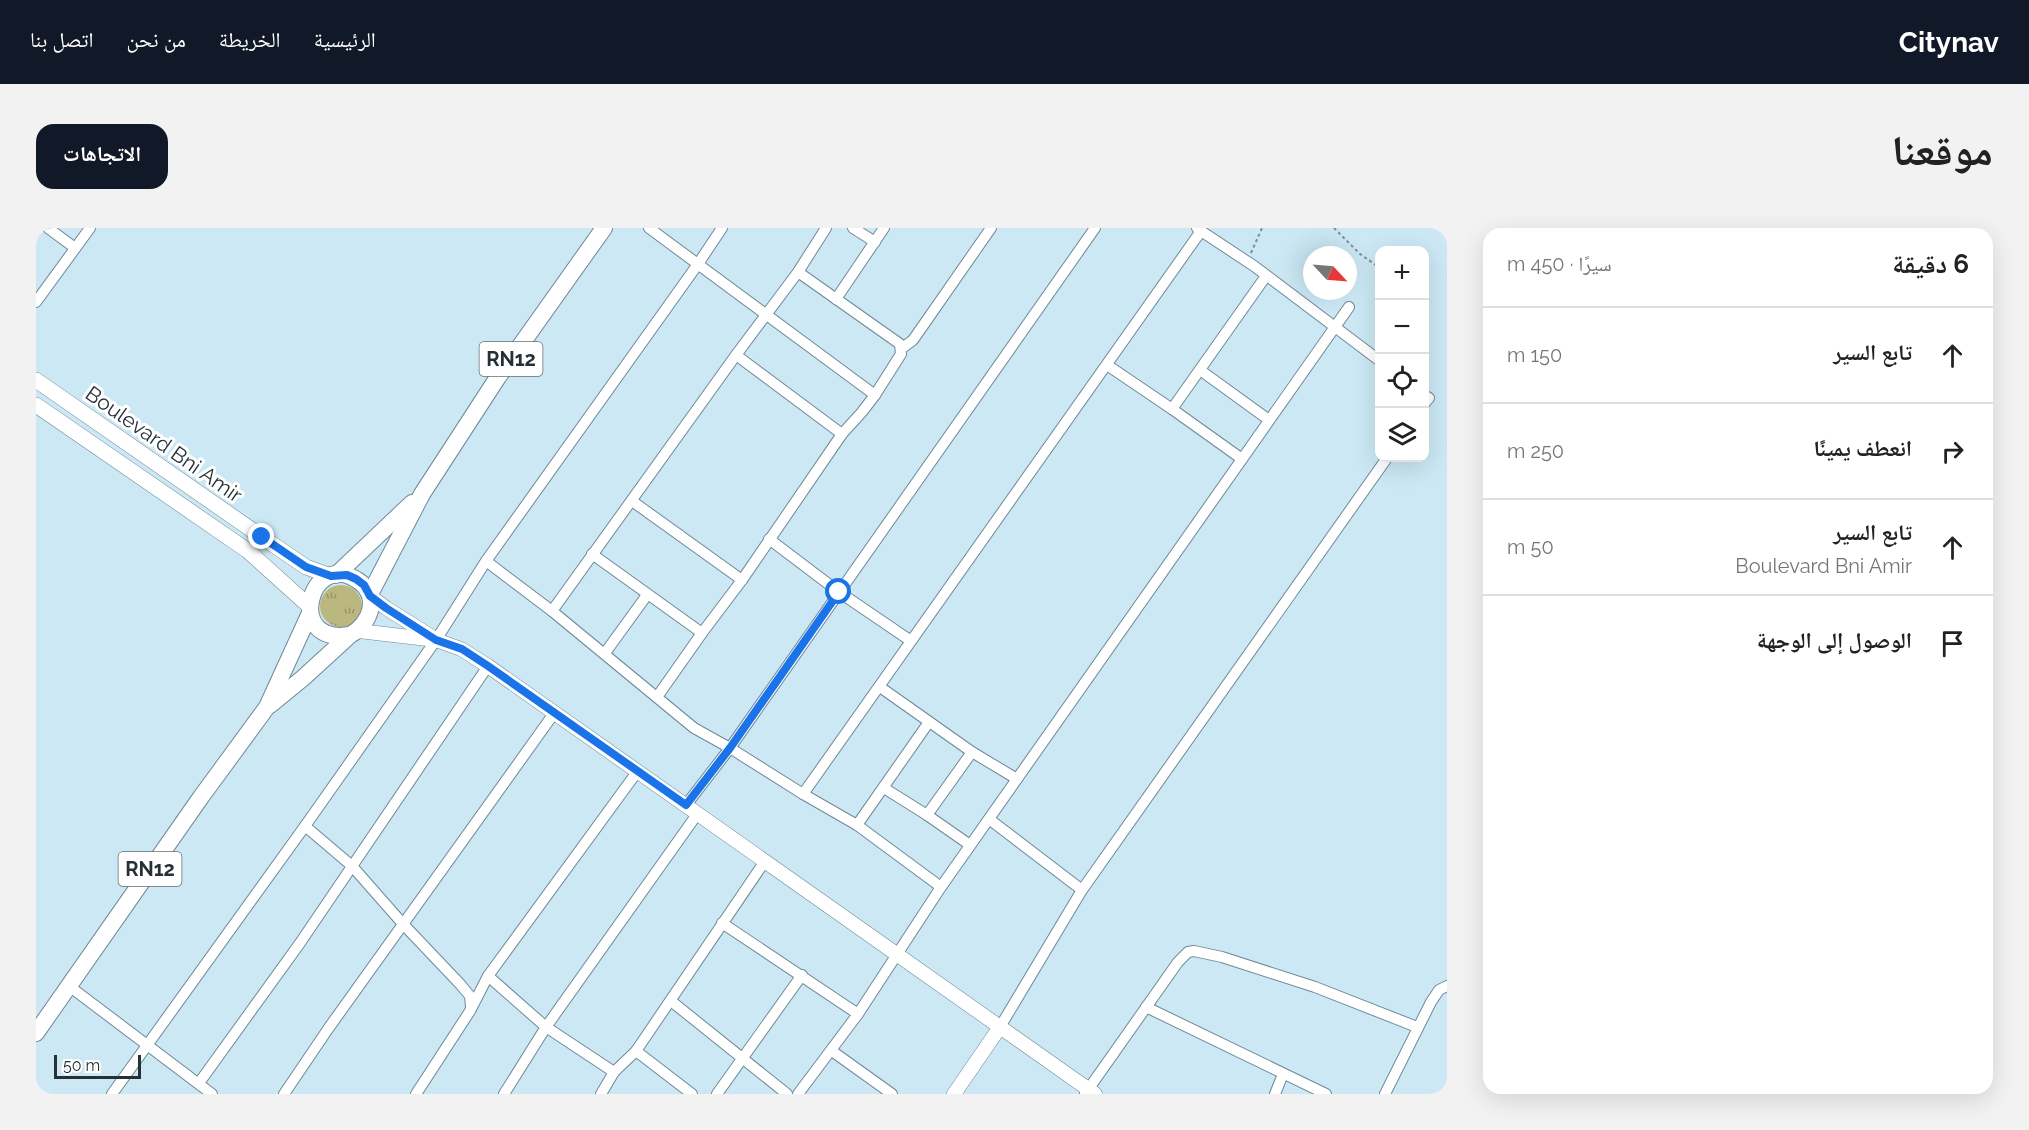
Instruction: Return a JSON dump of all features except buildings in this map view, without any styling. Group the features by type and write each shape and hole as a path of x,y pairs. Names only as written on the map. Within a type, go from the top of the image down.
{"main road":[{"name":"RN12","path":"267,707 355,633 370,615 372,606 370,595 422,494 498,377 604,228"},
{"name":"Boulevard Bni Amir","path":"36,380 306,567 334,575"},
{"name":"Boulevard Bni Amir","path":"36,405 248,551 310,610"},
{"name":"RN12","path":"36,1033 194,806 267,707 310,610 313,590 319,583 334,575 422,494"},
{"path":"334,575 347,575 356,579 364,585 370,595"},
{"path":"310,610 314,623 330,636 340,637 355,633"}],"street":[{"path":"48,228 75,248"},
{"path":"36,302 90,228"},
{"path":"649,228 874,395"},
{"path":"112,1094 149,1046 305,826 436,640 486,561 699,264 722,228"},
{"path":"552,611 736,355 768,315 826,228"},
{"path":"853,228 875,242"},
{"path":"836,299 884,228"},
{"path":"657,698 742,580 842,434 874,395 893,367 901,349 920,331 991,228"},
{"path":"686,805 730,748 1095,228"},
{"path":"803,794 1107,364 1199,229 1247,261 1375,357"},
{"path":"798,272 898,341 901,349"},
{"path":"1172,410 1266,276"},
{"path":"798,1094 858,1014 940,887 1348,307"},
{"path":"736,355 842,434"},
{"path":"1107,364 1242,459"},
{"path":"1200,370 1269,420"},
{"path":"954,1094 1000,1027 1082,890 1384,462"},
{"path":"632,501 742,580"},
{"path":"769,539 839,592 911,641"},
{"path":"592,554 702,633"},
{"path":"486,561 552,611 694,728 857,825 940,887"},
{"path":"370,595 436,640 462,649 555,712 1089,1092 1183,956 1194,951 1231,960 1315,987 1417,1027"},
{"path":"604,653 647,595"},
{"path":"355,633 436,640"},
{"path":"199,1083 300,943 488,666"},
{"path":"880,687 972,752 1017,779"},
{"path":"284,1094 555,712"},
{"path":"857,825 929,722"},
{"path":"927,816 972,752"},
{"path":"416,1094 470,1011 488,976 637,772"},
{"path":"884,788 970,845"},
{"path":"504,1094 546,1027 698,813"},
{"path":"989,819 1082,890"},
{"path":"305,826 352,866 470,996 472,1004 470,1011"},
{"path":"601,1094 614,1072 636,1051 765,861"},
{"path":"722,923 858,1014"},
{"path":"717,1094 802,975"},
{"path":"488,976 546,1027 614,1072"},
{"path":"1385,1094 1417,1027 1439,990 1447,986"},
{"path":"69,987 212,1094"},
{"path":"671,1001 787,1094"},
{"path":"1146,1007 1326,1094"},
{"path":"832,1050 892,1094"},
{"path":"636,1051 692,1094"},
{"path":"1275,1094 1283,1074"}],"path":[{"path":"1247,261 1262,228"},
{"path":"1334,228 1360,254 1375,264"}],"green space":[{"path":"341,585 356,591 362,606 356,621 341,627 326,621 320,606 326,591"}],"route":[{"path":"262,537 306,567 331,576 347,575 356,579 364,585 370,596 386,608 436,640 462,649 488,666 686,805 730,748 839,592"}]}
